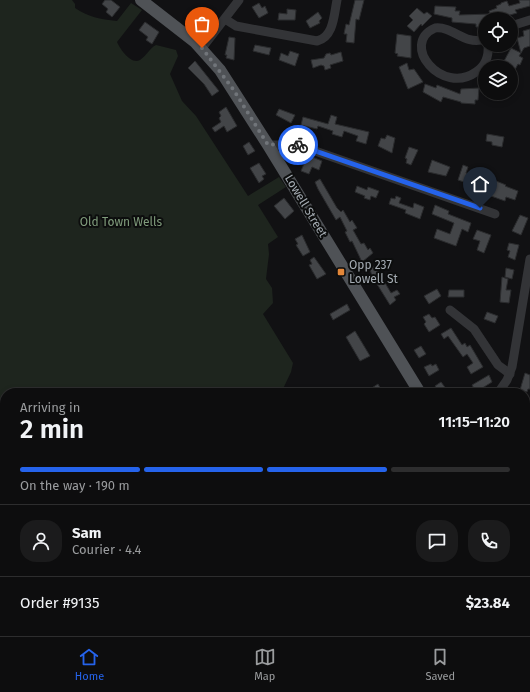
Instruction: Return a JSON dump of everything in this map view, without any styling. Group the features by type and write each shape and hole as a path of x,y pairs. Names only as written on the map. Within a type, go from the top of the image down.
{"main road":[{"name":"Lowell Street","path":"142,0 202,48 233,89 417,388"}],"street":[{"path":"202,48 239,0"},
{"path":"225,19 236,26 312,41 319,41 326,37 330,31 337,0"},
{"path":"518,24 530,20"},
{"path":"478,39 469,40 445,28 434,28 424,36 422,49 426,60 434,71 449,78 469,76 481,68 488,56 488,52"},
{"path":"268,145 289,143 298,145 495,214"},
{"path":"501,388 510,374 514,360 530,259"},
{"path":"450,310 474,329 498,365 510,374"}],"green space":[{"name":"Old Town Wells","path":"0,0 72,0 75,4 75,8 85,14 117,21 131,3 142,10 117,42 123,52 133,60 137,61 156,45 176,50 178,56 170,74 182,101 196,116 248,196 279,177 286,187 258,205 278,237 268,244 269,254 266,279 272,288 273,303 263,314 293,363 291,372 283,388 0,388"}],"building":[{"path":"105,0 111,0 120,7 112,17 106,12 108,9 102,4"},
{"path":"355,0 364,0 359,20 356,19 354,43 346,42 347,34 344,34 346,24 349,25"},
{"path":"519,0 530,0 530,6 515,10 516,12 489,11 497,8 496,6 507,1 509,6 520,3"},
{"path":"259,3 262,8 265,6 268,13 259,18 252,7"},
{"path":"435,6 456,7 455,11 460,11 459,15 478,14 478,27 476,27 476,24 452,22 452,18 434,14"},
{"path":"417,8 424,14 427,12 432,16 422,26 421,24 414,32 407,26 413,20 409,16"},
{"path":"287,9 296,10 295,20 278,20 279,13 287,14"},
{"path":"318,12 322,18 319,21 320,23 310,28 306,21"},
{"path":"208,15 209,23 196,26 194,17"},
{"path":"145,22 159,32 152,44 146,40 148,37 139,30"},
{"path":"530,29 530,46 524,48 521,53 518,38 524,36 523,31"},
{"path":"397,34 411,36 411,58 397,56 398,54 395,53"},
{"path":"229,37 235,38 234,60 226,58 227,55 225,55"},
{"path":"255,45 271,48 269,55 253,51"},
{"path":"290,51 299,54 295,66 279,60 281,53 288,56"},
{"path":"341,52 343,61 330,65 331,68 325,70 324,66 321,65 313,68 311,60 324,58 326,54 330,53 331,55"},
{"path":"509,52 518,52 521,53 519,56 523,58 520,65 518,64 518,60 505,60"},
{"path":"195,61 219,91 212,96 204,84 188,68"},
{"path":"407,63 409,70 414,69 423,82 408,89 399,67"},
{"path":"425,84 436,88 437,85 460,94 461,89 478,88 478,100 475,100 475,104 461,103 443,97 441,102 423,92"},
{"path":"226,107 237,126 227,132 224,126 215,132 212,128 221,122 219,112"},
{"path":"279,109 295,115 291,123 276,115"},
{"path":"331,115 337,117 335,124 369,132 366,144 356,141 358,136 344,131 342,137 332,134 333,131 318,126 317,129 301,125 303,117 328,124"},
{"path":"487,134 504,137 502,147 492,145 492,142 486,141"},
{"path":"387,135 395,138 392,153 378,146 381,138 385,139"},
{"path":"249,142 255,151 248,155 243,146"},
{"path":"409,147 418,150 411,165 406,163 407,159 405,158"},
{"path":"310,156 322,161 319,170 312,167 309,174 301,171 306,159 308,160"},
{"path":"432,160 450,167 446,176 428,172"},
{"path":"259,163 266,174 262,176 264,179 259,183 250,168"},
{"path":"463,165 468,167 466,173 495,184 496,181 518,191 515,200 506,197 505,201 491,196 492,193 482,190 483,188 458,180"},
{"path":"320,179 337,208 341,212 343,210 350,222 352,220 357,228 353,230 361,244 364,243 368,250 370,248 373,253 362,262 352,241 350,242 345,232 347,231 340,217 336,220 318,189 315,182"},
{"path":"357,186 367,190 368,187 379,191 376,198 371,196 370,200 355,192"},
{"path":"396,196 401,198 399,203 413,208 414,203 424,207 420,219 405,213 406,210 389,204 391,198 395,199"},
{"path":"284,198 294,211 285,219 274,206"},
{"path":"435,205 449,211 448,214 471,223 468,232 462,229 456,246 434,238 437,229 450,234 454,223 432,214"},
{"path":"520,215 528,218 521,235 512,231"},
{"path":"477,230 491,235 484,253 477,250 480,241 473,239"},
{"path":"302,235 310,252 303,256 296,245 298,244 295,239"},
{"path":"509,243 519,245 515,260 508,257 510,251 507,250"},
{"path":"314,257 326,274 317,279 309,265 312,264 310,260"},
{"path":"375,266 391,293 397,290 400,294 394,297 396,300 390,305 372,276 370,269"},
{"path":"506,268 514,270 512,279 505,277"},
{"path":"502,277 508,279 506,290 511,290 509,303 500,302"},
{"path":"437,289 441,296 429,304 424,296"},
{"path":"449,290 464,290 464,297 448,297"},
{"path":"347,304 350,310 333,320 330,314"},
{"path":"487,312 498,316 495,323 484,319"},
{"path":"429,314 432,318 435,317 440,325 429,332 424,324 426,322 423,317"},
{"path":"451,328 462,345 465,343 467,347 470,345 483,367 471,374 467,367 473,363 467,354 463,357 448,336 444,339 441,334"},
{"path":"355,331 370,356 360,361 346,337"},
{"path":"421,346 426,354 419,358 414,350"},
{"path":"431,364 432,366 436,364 439,370 429,376 424,367"},
{"path":"525,373 530,375 530,388 521,388"},
{"path":"489,375 492,382 482,388 474,388 472,385"},
{"path":"441,382 446,388 436,388 435,386"},
{"path":"378,384 380,388 372,388"}],"way so far":[{"path":"202,48 233,89 268,145 289,143 298,145"}],"place":[{"name":"Opp 237 Lowell St","path":"341,272"}],"route":[{"path":"298,145 480,208"}]}
